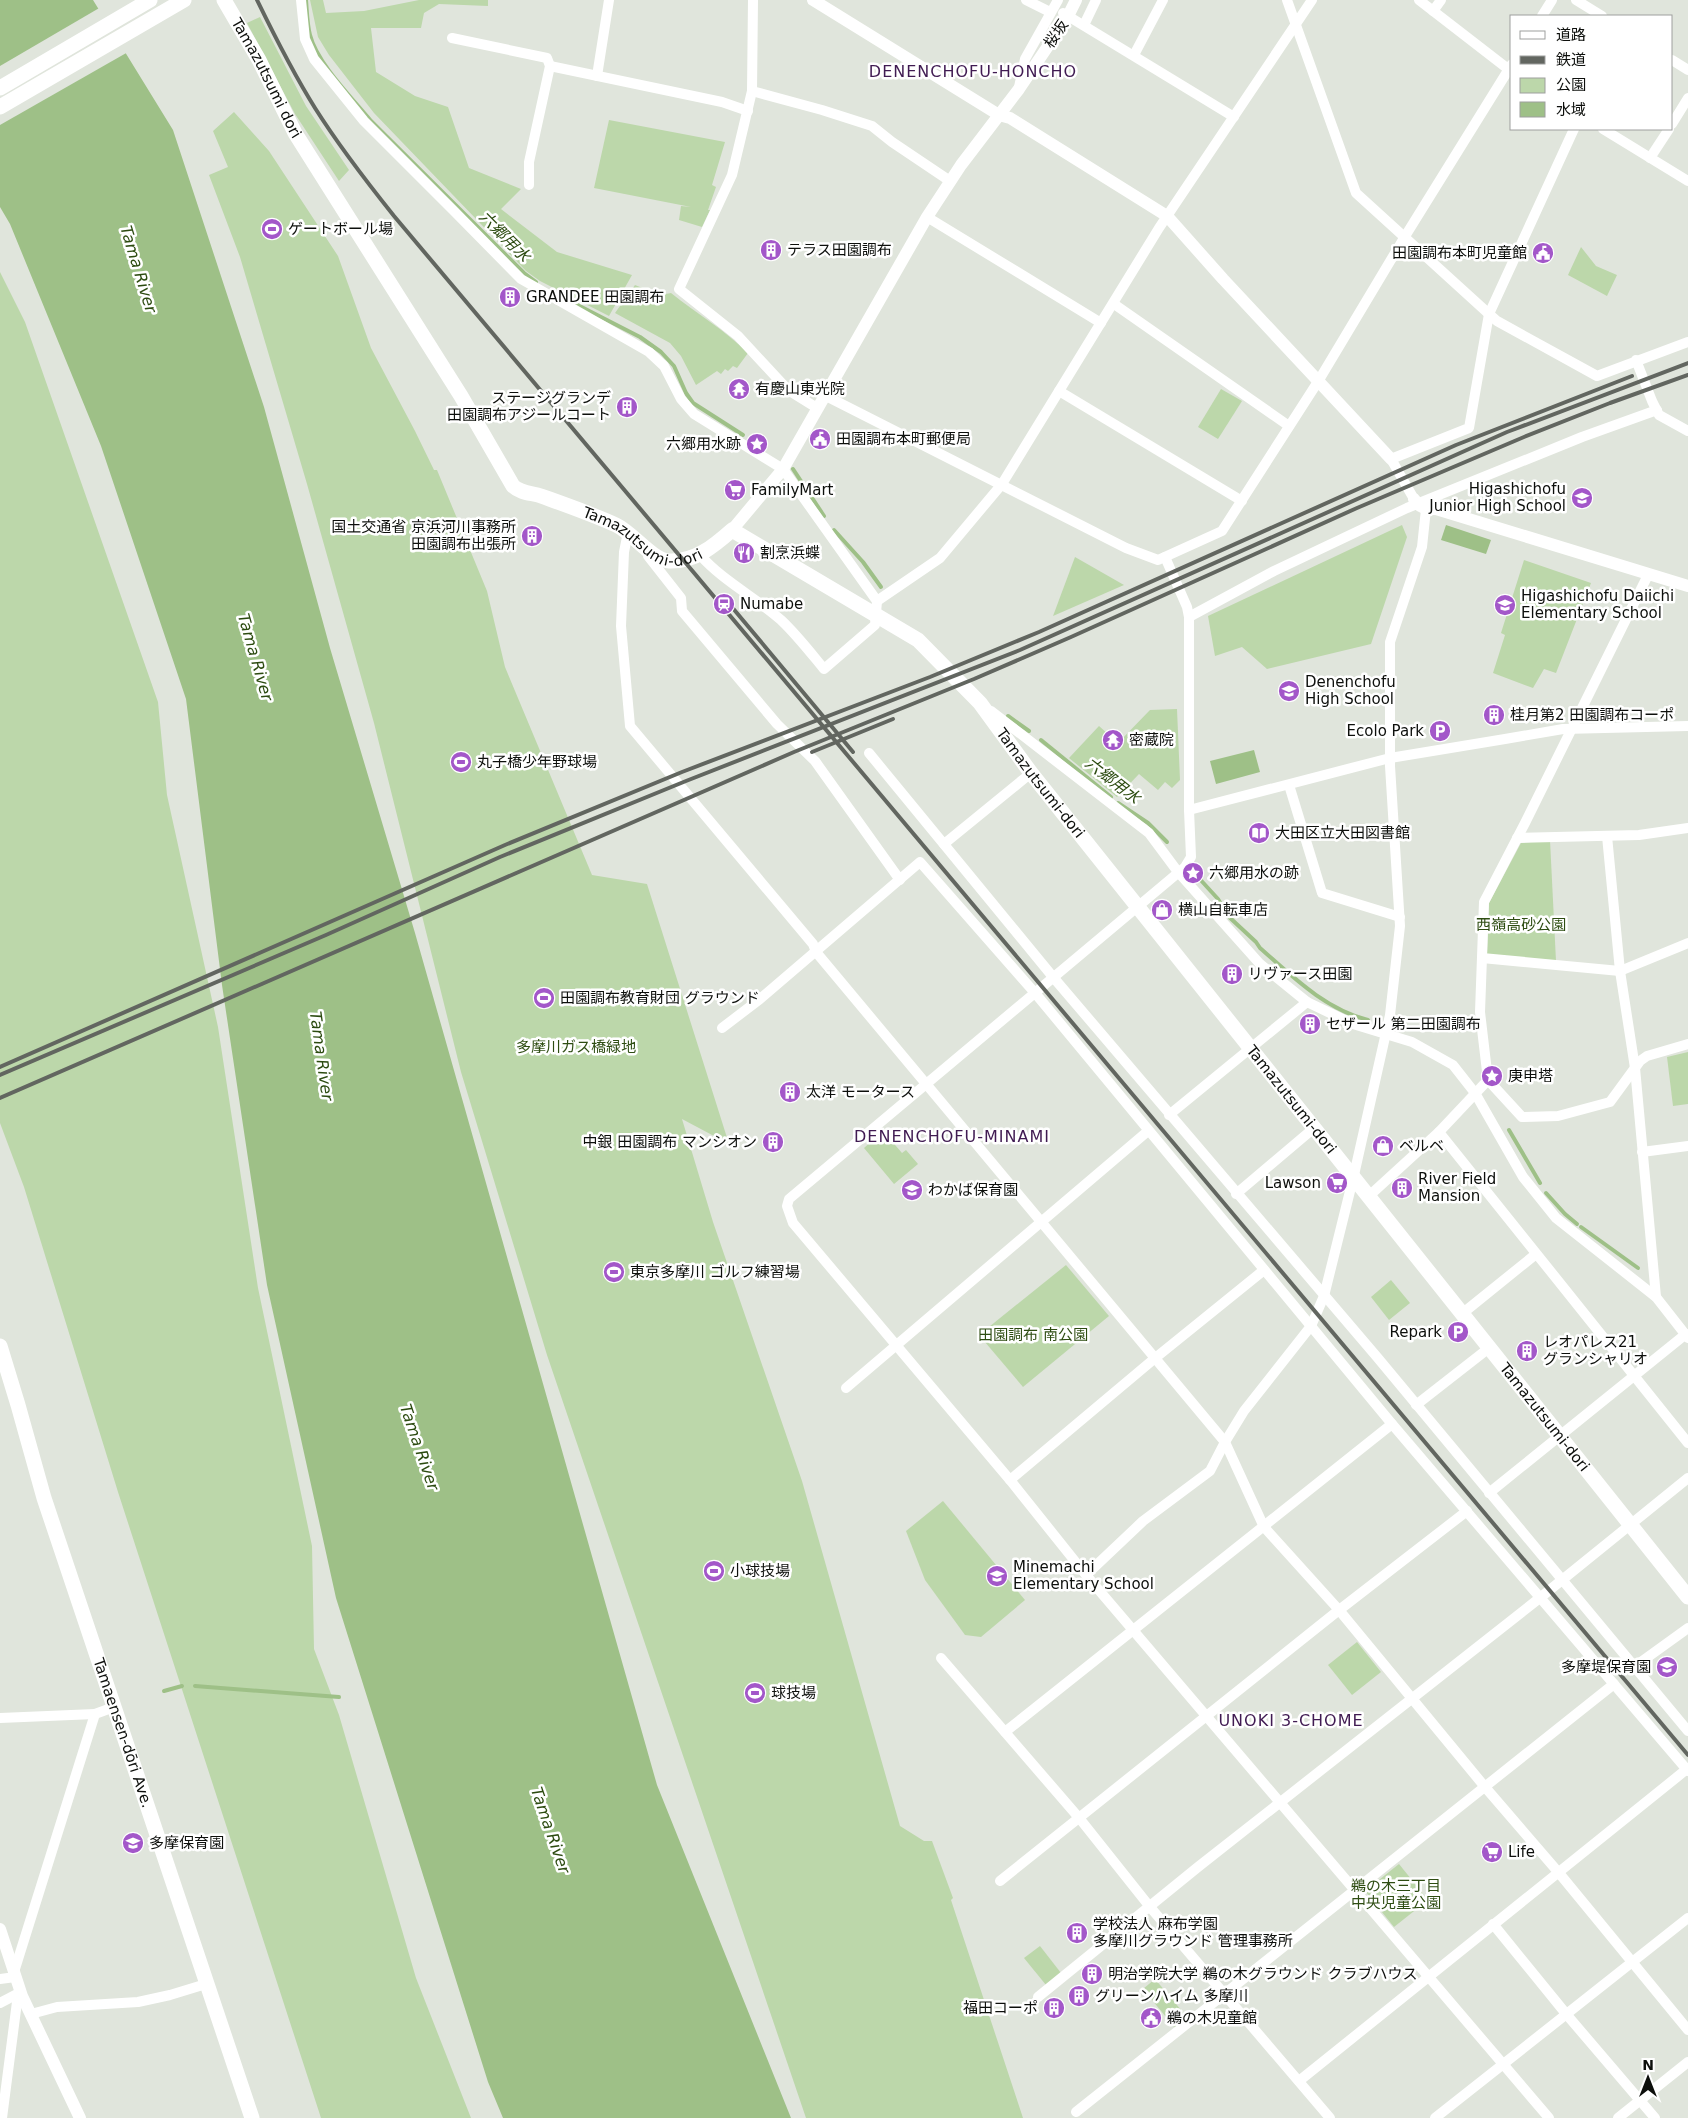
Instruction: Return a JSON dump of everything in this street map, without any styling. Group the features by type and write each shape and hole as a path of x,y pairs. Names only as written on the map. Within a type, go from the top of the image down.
{"main road":[{"path":"0,88 150,0"},
{"path":"0,107 184,0"},
{"name":"Tamazutsumi-dori","path":"224,0 259,60 295,133 461,396 513,486 519,491 540,496 614,524 628,532 662,560 683,560 700,555 732,530 918,640 980,703 1031,773 1137,907 1354,1176 1688,1597"},
{"name":"Tamaensen-dōri Ave.","path":"0,1346 44,1498 252,2118"}],"street":[{"path":"301,0 306,39 314,59 364,121 521,279 650,352 664,366 674,381 681,399 694,414 783,469 876,601 874,625 824,669 800,639 780,619 718,573 700,555"},
{"path":"597,76 609,0"},
{"path":"753,0 752,92 732,175 679,289 738,336 788,390 817,408"},
{"path":"813,0 999,115 1010,118 1167,216 1393,462 1419,504 1422,547 1390,642 1390,758 1400,917 1387,1032 1324,1296 1311,1326 1244,1411 1210,1471 1143,1521 1086,1575"},
{"path":"1026,0 1050,12"},
{"path":"1019,89 1025,59 1058,0"},
{"name":"桜坂","path":"732,530 783,469 824,395 950,181 1019,89 1067,18 1076,0"},
{"path":"1084,25 1096,0"},
{"path":"1134,55 1163,0"},
{"path":"1287,0 1356,193 1497,321 1597,376 1688,342"},
{"path":"876,601 940,558 1002,484 1167,216 1312,0"},
{"path":"824,395 1126,548 1158,560 1167,560 1222,531 1318,380 1510,69 1419,0"},
{"path":"1433,11 1441,0"},
{"path":"1543,15 1552,0"},
{"path":"1576,0 1600,15"},
{"path":"1068,16 1234,117"},
{"path":"452,38 547,58 550,66 529,162 529,185"},
{"path":"1673,61 1688,70"},
{"path":"550,66 722,102 748,111"},
{"path":"752,92 822,110 872,126 892,142 950,181"},
{"path":"1673,122 1688,98"},
{"path":"1393,462 1468,428 1489,314 1574,130"},
{"path":"1605,130 1688,181"},
{"path":"1650,158 1668,130"},
{"path":"928,217 1102,323"},
{"path":"1114,304 1289,426"},
{"path":"1636,360 1659,415 1688,431"},
{"path":"1059,390 1242,501"},
{"path":"1188,612 1419,504 1582,437 1654,405"},
{"path":"1419,504 1688,586"},
{"path":"628,532 624,552 621,626 630,726 813,944 816,952 1154,1359 1225,1442 1264,1526 1339,1610 1485,1787 1559,1872 1688,2030"},
{"path":"649,550 648,556 681,598 682,611 777,724 815,761 900,880"},
{"path":"1167,560 1188,612 1191,857 1185,867 789,1199 787,1206 793,1223 1010,1480 1086,1575 1549,2118"},
{"path":"1648,575 1484,902 1480,1012 1488,1080 1522,1117 1558,1116 1610,1102 1635,1068 1647,1056 1688,1044"},
{"path":"980,703 1148,833 1178,872 1260,964 1307,1002 1353,1024 1387,1032 1412,1042 1453,1066 1475,1094 1523,1177 1556,1218 1656,1297 1687,1336 1634,1376 1489,1493"},
{"path":"1189,810 1390,758 1570,729 1688,726"},
{"path":"869,753 1052,977 1416,1404 1560,1580 1688,1732"},
{"path":"944,844 1031,773"},
{"path":"1289,785 1322,893 1400,917"},
{"path":"1517,838 1639,835 1688,828"},
{"path":"1606,836 1620,971 1635,1068 1656,1297"},
{"path":"722,1028 816,952 920,862 1035,992 1392,1424 1687,1770 1299,2081"},
{"path":"1482,958 1620,971 1688,943"},
{"path":"1169,1115 1307,1002"},
{"path":"1369,1196 1439,1132 1488,1080"},
{"path":"1236,1194 1314,1128"},
{"path":"846,1388 1148,1131"},
{"path":"1439,1132 1688,1443"},
{"path":"1642,1152 1688,1146"},
{"path":"1462,1312 1536,1254"},
{"path":"1010,1480 1264,1270"},
{"path":"1416,1404 1489,1348"},
{"path":"1005,1732 1132,1629 1392,1424"},
{"path":"1038,1997 1688,1478"},
{"path":"1000,1881 1080,1819 1339,1610 1467,1511"},
{"path":"1634,1667 1688,1628"},
{"path":"941,1658 1080,1819 1150,1907 1330,2118"},
{"path":"1076,2112 1614,1684"},
{"path":"0,1718 96,1714 114,1707"},
{"path":"15,1974 96,1714"},
{"path":"1435,2118 1688,1918"},
{"path":"1493,1924 1567,2015 1655,2118"},
{"path":"0,1929 21,1992 80,2118"},
{"path":"0,1979 15,1974"},
{"path":"31,2014 57,2007 138,2002 206,1984"},
{"path":"0,2003 21,1992"},
{"path":"2,2118 5,2062 17,2002 21,1992"},
{"path":"1618,2118 1688,2062"}],"green space":[{"path":"310,0 323,0 326,13 364,11 419,0 488,0 488,6 439,4 424,13 421,28 371,28 376,72 415,96 448,107 469,168 521,189 501,209 557,252 632,275 609,316 540,281 526,271 374,113 329,55 318,37"},
{"path":"260,17 306,106 349,170 339,181 295,114 247,23"},
{"name":"多摩川ガス橋緑地","path":"234,112 269,151 338,256 371,348 434,470 437,470 487,591 505,667 592,875 647,884 729,1144 682,1119 713,1222 802,1481 900,1826 924,1841 932,1841 953,1898 951,1900 1023,2118 806,2118 547,1355 461,1072 374,723 307,484 240,257 209,175 228,167 213,131"},
{"path":"609,120 725,142 712,185 716,187 708,210 710,210 702,227 679,220 681,206 691,207 594,188"},
{"path":"1581,247 1596,266 1617,275 1607,296 1568,275"},
{"path":"0,272 25,322 158,702 167,795 218,1027 258,1288 312,1546 314,1649 339,1715 416,1978 471,2118 321,2118 118,1492 24,1187 0,1123"},
{"path":"635,285 660,295 671,293 721,330 748,353 737,368 733,366 728,371 725,369 721,374 717,371 696,385 681,356 670,343 615,313"},
{"path":"1221,389 1242,401 1218,439 1198,427"},
{"path":"1402,525 1407,537 1371,644 1267,669 1242,647 1215,656 1208,616"},
{"path":"1075,557 1124,585 1053,616"},
{"path":"1524,560 1591,583 1556,673 1544,669 1533,688 1493,673 1505,635 1501,633"},
{"path":"1177,709 1180,780 1172,788 1165,782 1158,790 1139,774 1117,797 1069,758 1099,726 1118,743 1150,710"},
{"name":"西嶺高砂公園","path":"1550,840 1556,961 1487,955 1489,903 1521,843"},
{"path":"1688,1052 1688,1104 1673,1106 1667,1057"},
{"path":"883,1131 902,1153 906,1150 918,1164 894,1184 864,1148"},
{"name":"田園調布 南公園","path":"1066,1265 1109,1316 1023,1387 979,1335"},
{"path":"1391,1280 1410,1303 1389,1320 1371,1297"},
{"path":"943,1501 1025,1600 981,1637 965,1635 925,1580 906,1531"},
{"path":"1357,1642 1381,1672 1352,1695 1328,1665"},
{"name":"鵜の木三丁目 中央児童公園","path":"1399,1864 1428,1900 1394,1927 1365,1891"},
{"path":"1040,1946 1061,1973 1046,1985 1024,1958"},
{"path":"1155,1979 1187,2017 1175,2028 1143,1989"}],"water":[{"name":"Tama River","path":"0,0 93,0 173,130 264,407 330,648 415,933 657,1785 791,2118 503,2118 488,2082 336,1598 267,1285 222,985 186,699 101,446 10,224 0,207"},
{"path":"1446,525 1491,540 1486,554 1441,540"},
{"path":"1254,750 1260,772 1216,784 1210,761"}],"pier":[{"path":"101,7 128,52 0,125 0,66"}],"waterway":[{"name":"六郷用水","path":"306,0 308,26 314,46 336,80 371,121 524,273 536,282"},
{"name":"六郷用水","path":"562,297 640,337 661,352 674,366 686,393 693,403 743,435"},
{"name":"六郷用水","path":"793,469 824,516"},
{"name":"六郷用水","path":"834,530 863,562 881,587"},
{"path":"1008,716 1029,731"},
{"name":"六郷用水","path":"1041,740 1111,797"},
{"name":"六郷用水","path":"1118,803 1148,823 1167,842"},
{"path":"1197,876 1218,899 1228,916 1297,981 1338,1008 1368,1020"},
{"path":"1509,1130 1540,1183"},
{"path":"1546,1193 1577,1224"},
{"path":"1581,1227 1638,1268"},
{"path":"164,1691 182,1686"},
{"path":"195,1686 339,1697"}],"railway":[{"path":"257,0 284,55 315,108 353,163 394,216 1688,1755"},
{"path":"0,1075 326,935 500,857 686,781 1020,650 1507,432 1688,363"},
{"path":"0,1098 794,752 974,679 1071,637 1357,508 1524,437 1688,375"},
{"path":"0,1067 505,845 682,772 930,677 1039,632 1456,445 1632,376"},
{"path":"731,606 853,752"},
{"path":"812,752 893,719"}],"place":[{"name":"ゲートボール場","path":"272,229"},
{"name":"テラス田園調布","path":"771,250"},
{"name":"田園調布本町児童館","path":"1543,253"},
{"name":"GRANDEE 田園調布","path":"510,297"},
{"name":"有慶山東光院","path":"739,389"},
{"name":"ステージグランデ 田園調布アジールコート","path":"627,407"},
{"name":"田園調布本町郵便局","path":"820,439"},
{"name":"六郷用水跡","path":"757,444"},
{"name":"FamilyMart","path":"735,490"},
{"name":"Higashichofu Junior High School","path":"1582,498"},
{"name":"国土交通省 京浜河川事務所 田園調布出張所","path":"532,536"},
{"name":"割烹浜蝶","path":"744,553"},
{"name":"Numabe","path":"724,604"},
{"name":"Higashichofu Daiichi Elementary School","path":"1505,605"},
{"name":"Denenchofu High School","path":"1289,691"},
{"name":"桂月第2 田園調布コーポ","path":"1494,715"},
{"name":"Ecolo Park","path":"1440,731"},
{"name":"密蔵院","path":"1113,740"},
{"name":"丸子橋少年野球場","path":"461,762"},
{"name":"大田区立大田図書館","path":"1259,833"},
{"name":"六郷用水の跡","path":"1193,873"},
{"name":"横山自転車店","path":"1162,910"},
{"name":"リヴァース田園","path":"1232,974"},
{"name":"田園調布教育財団 グラウンド","path":"544,998"},
{"name":"セザール 第二田園調布","path":"1310,1024"},
{"name":"庚申塔","path":"1492,1076"},
{"name":"太洋 モータース","path":"790,1092"},
{"name":"中銀 田園調布 マンシオン","path":"773,1142"},
{"name":"ベルベ","path":"1383,1146"},
{"name":"Lawson","path":"1337,1183"},
{"name":"River Field Mansion","path":"1402,1188"},
{"name":"わかば保育園","path":"912,1190"},
{"name":"東京多摩川 ゴルフ練習場","path":"614,1272"},
{"name":"Repark","path":"1458,1332"},
{"name":"レオパレス21 グランシャリオ","path":"1527,1351"},
{"name":"小球技場","path":"714,1571"},
{"name":"Minemachi Elementary School","path":"997,1576"},
{"name":"多摩堤保育園","path":"1667,1667"},
{"name":"球技場","path":"755,1693"},
{"name":"多摩保育園","path":"133,1843"},
{"name":"Life","path":"1492,1852"},
{"name":"学校法人 麻布学園 多摩川グラウンド 管理事務所","path":"1077,1933"},
{"name":"明治学院大学 鵜の木グラウンド クラブハウス","path":"1092,1974"},
{"name":"グリーンハイム 多摩川","path":"1079,1996"},
{"name":"福田コーポ","path":"1054,2008"},
{"name":"鵜の木児童館","path":"1151,2018"}],"district":[{"name":"DENENCHOFU-HONCHO","path":"973,71"},
{"name":"DENENCHOFU-MINAMI","path":"952,1136"},
{"name":"UNOKI 3-CHOME","path":"1291,1720"}]}
